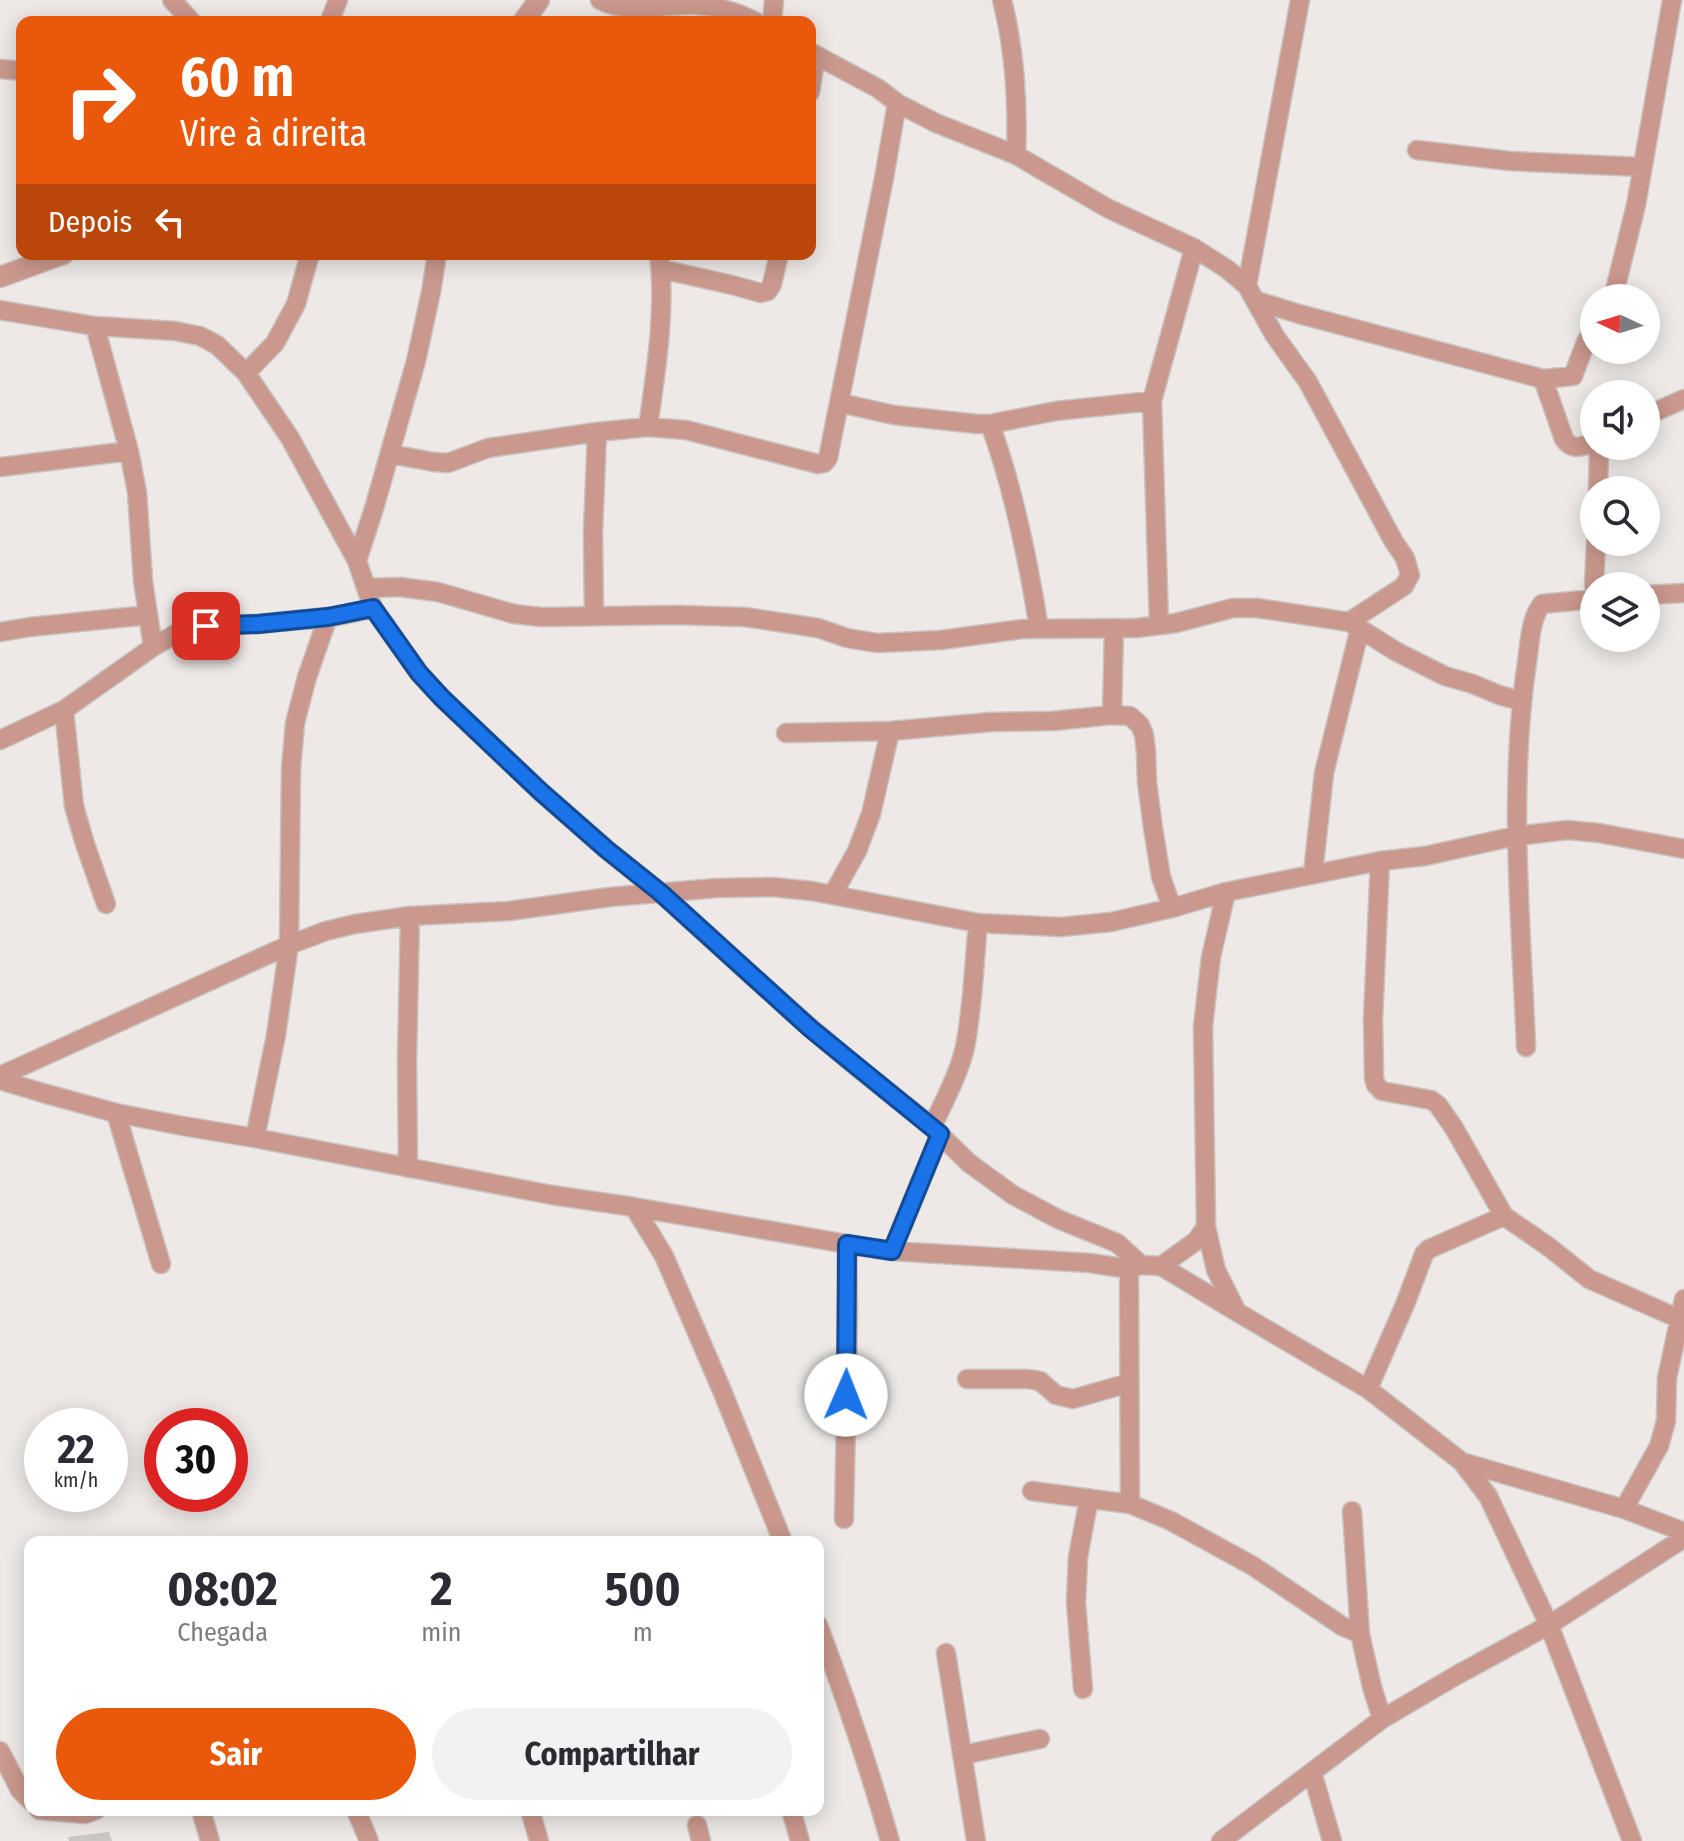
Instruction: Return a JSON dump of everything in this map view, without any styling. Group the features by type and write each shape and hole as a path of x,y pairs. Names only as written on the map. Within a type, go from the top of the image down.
{"street":[{"path":"172,0 187,16"},
{"path":"600,0 615,7 650,14 694,5 745,16"},
{"path":"1002,0 1010,29 1018,103 1016,155"},
{"path":"1252,294 1300,0"},
{"path":"1616,284 1636,205 1672,0"},
{"path":"816,55 879,89 897,103 936,123 1016,155 1109,209 1194,248 1227,269 1252,294 1275,336 1308,382 1405,558 1410,575 1404,586 1354,625 1324,773 1313,873"},
{"path":"390,454 448,463 488,448 648,427 686,430 824,463 828,458 840,403 897,103"},
{"path":"1417,150 1510,161 1642,167"},
{"path":"1159,625 1152,401 1194,248"},
{"path":"0,277 47,260"},
{"path":"246,373 275,343 296,304 308,260"},
{"path":"357,561 416,361 436,260"},
{"path":"648,427 658,342 660,262 761,293 768,291 772,284 778,260"},
{"path":"1252,294 1299,314 1543,379 1573,376 1580,358"},
{"path":"0,310 95,326 175,331 200,336 217,345 246,373 290,438 357,561 373,608 419,673 442,698 540,791 661,893 803,1022 936,1130 969,1163 1013,1195 1058,1219 1117,1243 1135,1267 1129,1383 1130,1504"},
{"path":"95,326 137,492 143,581 153,647"},
{"path":"1543,379 1564,439 1569,446 1580,447"},
{"path":"1660,410 1684,399"},
{"path":"840,403 907,417 990,424 1056,411 1152,401"},
{"path":"990,424 1019,518 1039,629"},
{"path":"594,616 597,432"},
{"path":"0,467 129,451"},
{"path":"367,588 400,587 438,592 514,614 542,617 745,617 818,628 847,638 877,643 929,641 1022,629 1159,625 1233,608 1257,608 1354,625 1397,652 1445,676 1521,701"},
{"path":"1660,594 1684,593"},
{"path":"1526,1047 1516,836 1521,701 1535,612 1542,604 1580,600"},
{"path":"0,740 64,710 177,633 206,626 328,617 373,608"},
{"path":"0,632 148,615"},
{"path":"255,1138 276,1035 289,945 291,769 295,723 328,617"},
{"path":"1112,715 1114,628"},
{"path":"64,710 74,806 106,904"},
{"path":"786,733 890,731 991,722 1130,716 1140,725 1144,735 1153,828 1161,877 1172,908"},
{"path":"833,894 857,851 871,814 890,731"},
{"path":"0,1078 289,945 355,924 410,916 509,911 610,897 717,888 772,887 833,894 978,923 1060,927 1111,922 1313,873 1425,856 1516,836 1568,830 1684,849"},
{"path":"1380,861 1373,1019 1376,1085 1382,1091 1431,1100 1438,1105 1504,1216 1589,1279 1682,1320"},
{"path":"1226,892 1211,957 1203,1026 1206,1227 1216,1270 1237,1312"},
{"path":"408,1168 410,916"},
{"path":"892,1251 964,1049 978,923"},
{"path":"0,1078 116,1113 552,1195 892,1251 1135,1267 1161,1266 1196,1241 1206,1227"},
{"path":"116,1113 161,1264"},
{"path":"634,1207 664,1256 781,1536"},
{"path":"1368,1389 1424,1254 1504,1216"},
{"path":"844,1519 847,1244"},
{"path":"1161,1266 1368,1389 1462,1462 1488,1496 1549,1625 1632,1841"},
{"path":"1624,1509 1659,1446 1666,1421 1667,1378 1682,1320 1684,1299"},
{"path":"967,1379 1040,1381 1056,1395 1073,1399 1129,1383"},
{"path":"1462,1462 1624,1509 1684,1532"},
{"path":"1032,1491 1130,1504 1171,1521 1253,1566 1342,1626 1360,1634"},
{"path":"1083,1689 1076,1602 1078,1557 1089,1498"},
{"path":"1352,1511 1360,1634 1382,1719"},
{"path":"1221,1841 1382,1719 1549,1625 1684,1538"},
{"path":"824,1641 890,1841"},
{"path":"946,1653 976,1841"},
{"path":"962,1755 1040,1739"},
{"path":"0,1751 24,1794"},
{"path":"1312,1772 1332,1841"},
{"path":"203,1816 210,1841"},
{"path":"359,1816 369,1841"},
{"path":"532,1816 539,1841"},
{"path":"793,1816 800,1841"}],"building":[{"path":"109,1832 112,1841 69,1841 68,1837"}],"route":[{"path":"206,626 338,616 373,608 419,673 540,791 661,893 811,1029 940,1134 892,1251 847,1244 846,1395"}]}
